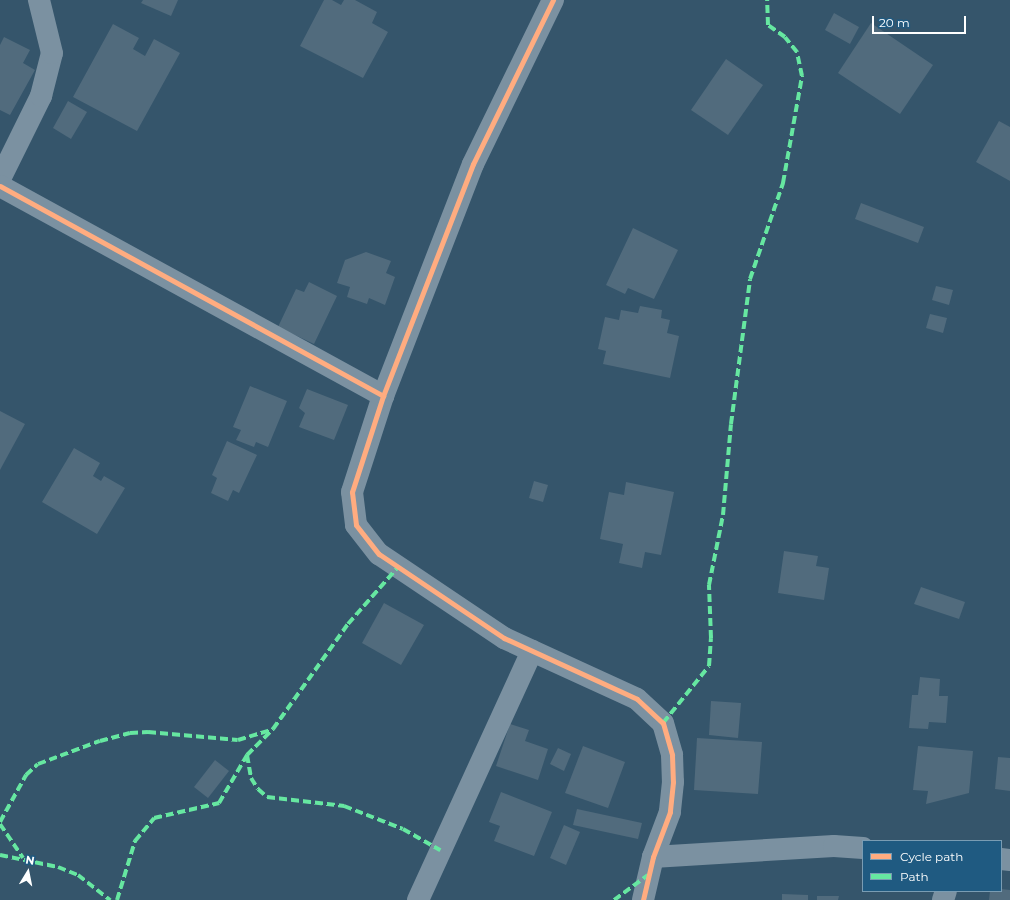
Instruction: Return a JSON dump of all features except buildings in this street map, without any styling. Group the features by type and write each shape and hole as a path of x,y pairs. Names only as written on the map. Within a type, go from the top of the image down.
{"street":[{"path":"0,179 41,96 52,53 39,0"},
{"path":"553,0 473,164 383,396 352,492 356,525 379,554 504,638 637,699 663,723 672,755 673,782 670,812 653,857 643,900"},
{"path":"0,186 383,396"},
{"path":"418,900 532,650"},
{"path":"653,857 834,846 862,848"}],"marked path":[{"path":"663,723 709,666 711,638 709,585 723,515 731,424 750,279 783,183 802,76 797,52 785,37 768,25 767,0"},
{"path":"117,900 135,841 154,818 219,803 247,755 273,729 348,624 398,567"},
{"path":"0,822 26,775 38,764 100,741 130,733 148,732 238,740 271,730"},
{"path":"247,755 251,778 258,789 267,797 344,806 403,829 440,850"},
{"path":"0,824 23,858"},
{"path":"0,855 58,867 78,875 110,900"},
{"path":"614,900 648,875"}],"cycle path":[{"path":"553,0 473,164 383,396 352,492 356,525 379,554 504,638 637,699 663,723 672,755 673,782 670,812 653,857 643,900"},
{"path":"0,186 383,396"}]}
